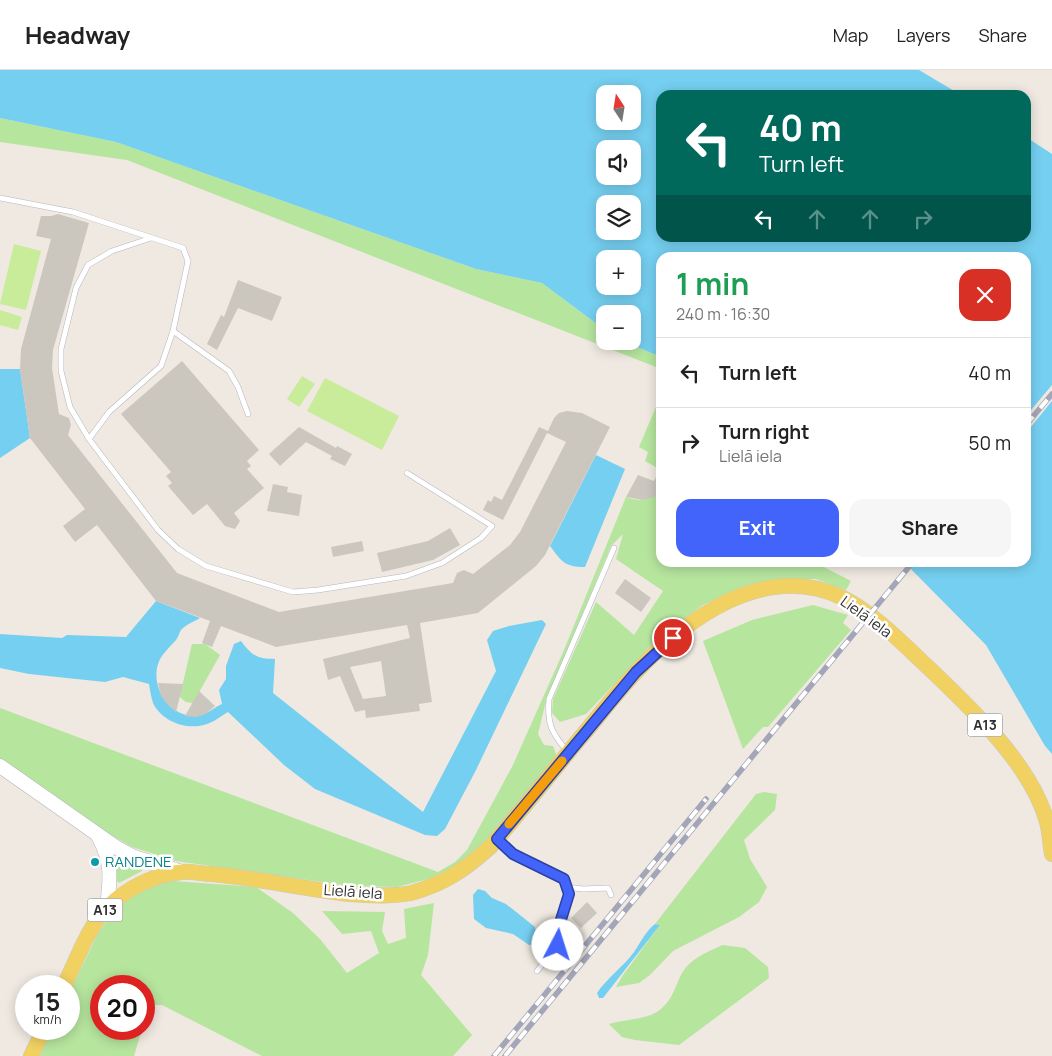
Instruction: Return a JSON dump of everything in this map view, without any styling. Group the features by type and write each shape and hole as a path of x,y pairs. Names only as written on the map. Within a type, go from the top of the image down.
{"main road":[{"name":"Lielā iela","path":"0,766 98,835 134,856 182,872 228,876 376,896 410,893 443,882 468,867 497,839 636,672 686,626 747,592 776,587 801,586 823,590 841,597 878,623 961,698 995,736 1026,776 1047,821 1052,854"},
{"path":"98,835 107,852 110,865 107,907"},
{"name":"A13","path":"69,975 94,924 107,907 126,892 151,879 182,872"},
{"path":"31,1056 39,1040"}],"lane":[{"path":"0,198 73,212 183,248 188,261 174,331 161,366 109,412 89,439"},
{"path":"151,238 112,251 88,265 76,288 61,349 61,371 70,407 89,439 158,530 178,549 206,566 293,592 318,590 406,576 442,563 481,538 492,526 407,473"},
{"path":"174,331 229,371 238,387 248,414"},
{"path":"568,753 554,736 547,718 549,700 614,548"},
{"path":"497,839 513,854 564,879 569,894 559,926 558,945 537,971"},
{"path":"566,887 583,889 608,888 611,895"}],"green space":[{"path":"0,118 116,142 476,269 542,283 596,323 596,344 127,160 0,142"},
{"path":"14,244 41,251 26,310 0,304"},
{"path":"0,310 22,317 18,330 0,325"},
{"path":"641,349 656,355 656,367 612,350"},
{"path":"302,376 315,384 299,407 287,399"},
{"path":"325,378 399,416 382,450 307,411"},
{"path":"656,407 656,467 645,461 648,452 639,447"},
{"path":"656,495 656,567 824,567 851,581 846,590 816,579 783,579 744,586 703,605 659,637 586,714 560,722 552,713 553,699 596,602 634,635 663,591 616,559 623,534 611,546 546,701 538,734 544,745 553,746 556,754 554,761 486,841 454,867 432,878 397,887 350,886 176,861 132,847 93,825 0,759 0,708 438,872 455,862 467,850 513,765 564,650 626,497 644,499"},
{"path":"813,605 848,615 843,623 851,630 768,727 763,727 743,749 703,641 752,620"},
{"path":"192,644 205,644 220,655 193,703 186,702 176,694 182,687"},
{"path":"764,792 777,794 775,810 744,840 750,859 767,887 759,902 739,917 673,951 650,975 639,983 616,987 660,925 655,924 756,794"},
{"path":"116,855 141,868 142,871 119,883 116,880"},
{"path":"173,881 256,887 293,913 320,939 347,973 379,953 371,931 342,934 322,911 385,912 382,931 388,944 406,938 404,909 434,903 428,955 421,975 472,1035 453,1056 262,1056 162,1005 155,1005 155,975 90,975 90,1040 139,1040 134,1056 40,1056 47,1040 80,1040 80,975 78,975 98,933 120,903 158,883"},
{"path":"723,945 745,948 768,967 769,978 679,1045 622,1037 609,1024 656,1013 668,1001 682,973 690,963"}],"water":[{"path":"0,70 919,70 953,90 656,90 656,242 1031,242 1031,140 1052,154 1052,754 1045,746 986,645 909,567 1031,567 1031,252 656,252 656,355 641,349 641,305 596,305 596,323 542,283 476,269 116,142 0,118"},
{"path":"0,369 20,369 30,438 0,458"},
{"path":"596,455 625,469 585,567 568,565 561,560 550,546"},
{"path":"156,601 200,618 181,630 177,639 164,653 158,664 157,678 159,688 169,705 186,715 196,716 222,704 219,690 226,679 226,666 234,644 241,641 256,656 275,659 273,693 423,812 496,671 487,640 493,631 509,626 542,620 546,624 476,770 445,829 437,836 425,835 315,789 284,765 228,712 207,724 200,726 184,725 169,720 157,710 153,703 149,684 123,677 105,682 29,674 0,668 0,634 62,638 67,635 126,637"},
{"path":"478,889 485,891 492,898 506,904 535,927 536,936 533,944 529,945 513,934 486,928 474,919 473,895"},
{"path":"655,924 660,925 603,998 599,998 597,993 630,957"}],"pier":[{"path":"1052,385 1052,401 1031,427 1031,410"}],"building":[{"path":"58,214 89,223 53,350 52,368 59,414 69,418 71,425 68,435 177,573 279,612 453,583 457,573 464,570 473,574 510,545 520,532 566,442 547,433 503,520 483,510 488,500 491,502 494,496 502,500 539,427 548,431 554,418 559,413 567,411 582,413 610,427 545,555 536,566 478,613 420,623 432,702 419,704 420,711 366,718 365,710 355,712 340,676 328,680 323,659 410,638 407,625 276,647 221,626 212,647 202,643 210,621 156,601 97,525 75,542 63,526 85,509 30,438 20,369 21,349 51,239 36,236 41,216","holes":["381,661 386,696 363,699 350,667"]},
{"path":"238,280 282,297 272,321 238,308 217,350 207,344 221,315 224,317"},
{"path":"182,361 259,450 247,461 251,466 247,469 264,488 234,513 240,521 235,529 225,526 207,504 193,515 168,486 172,483 166,476 171,472 121,414"},
{"path":"299,427 336,448 337,446 352,454 345,466 330,459 332,456 306,442 280,466 269,454"},
{"path":"638,475 654,481 656,477 656,496 654,497 643,500 626,497"},
{"path":"273,484 288,487 287,492 302,495 299,516 267,511"},
{"path":"450,528 460,545 433,560 382,572 377,553 428,541"},
{"path":"362,541 364,551 333,557 331,547"},
{"path":"625,579 651,598 641,612 615,593"},
{"path":"158,683 183,684 176,712 161,696"},
{"path":"199,691 215,706 206,714 196,717 185,716"},
{"path":"587,902 597,913 581,928 571,918"}],"railway":[{"path":"1031,419 1052,394"},
{"path":"505,1056 909,567"},
{"path":"494,1056 706,799"}],"slow traffic":[{"path":"509,824 562,761"}],"place":[{"name":"RANDENE","path":"95,862"}],"route":[{"path":"558,945 559,926 569,894 564,879 513,854 497,839 636,672 673,638"}]}
